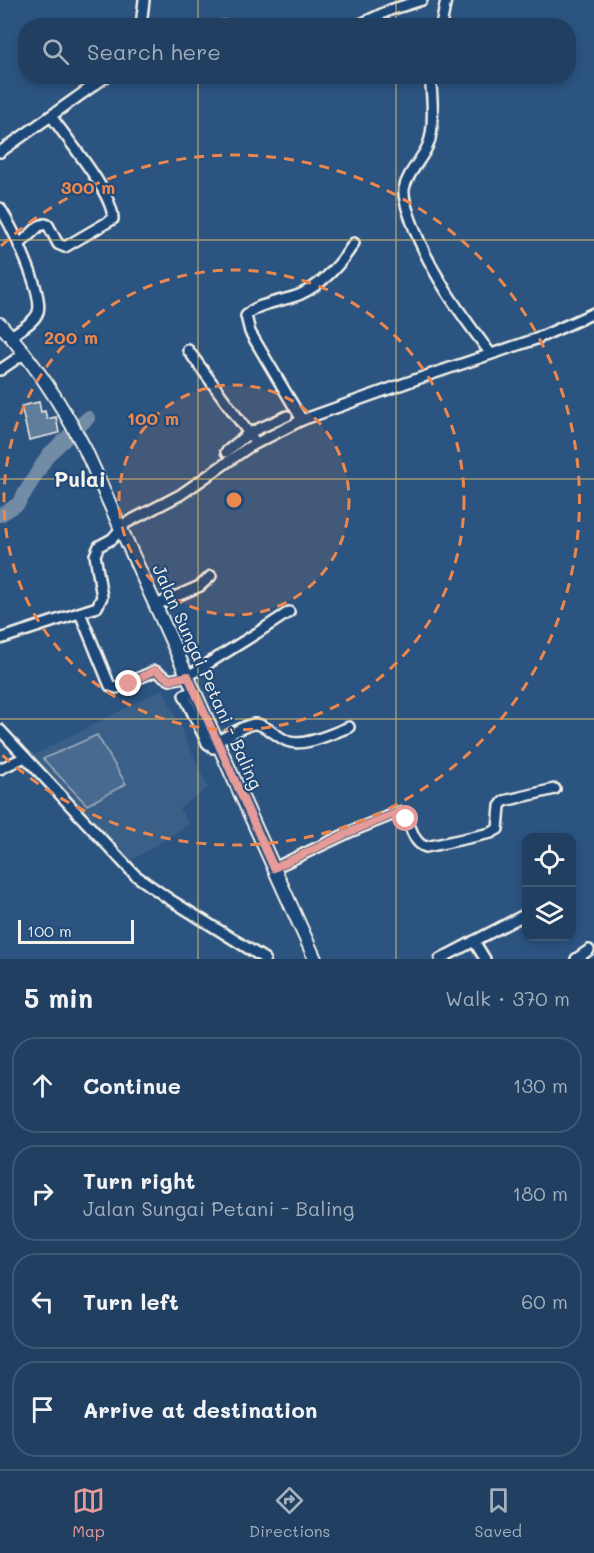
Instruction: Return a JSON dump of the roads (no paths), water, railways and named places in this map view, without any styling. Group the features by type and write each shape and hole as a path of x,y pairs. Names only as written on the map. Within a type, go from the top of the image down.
{"main road":[{"name":"Jalan Sungai Petani - Baling","path":"0,324 25,353 66,413 85,449 315,959"}],"street":[{"path":"142,18 144,0"},
{"path":"373,18 422,0"},
{"path":"443,18 446,0"},
{"path":"0,152 95,84"},
{"path":"431,84 430,142 408,179 404,191 405,200 417,237 439,282 491,354"},
{"path":"19,245 39,226 45,224 48,225 58,244 64,247 113,219 113,212 101,188 51,116"},
{"path":"0,208 19,245 37,292 39,309 33,320 11,336"},
{"path":"302,420 250,332 246,316 255,308 288,299 309,290 340,264 354,243"},
{"path":"0,639 95,609 102,601 96,551 99,546 112,539 126,522 180,495 256,443 302,420 536,339 594,313"},
{"path":"188,350 256,443"},
{"path":"0,370 25,353"},
{"path":"226,452 249,433 287,416"},
{"path":"156,604 200,586 211,576"},
{"path":"80,613 110,686 120,688 155,670 170,680 188,676 289,612"},
{"path":"217,744 252,724 259,724 288,742 295,743 349,727"},
{"path":"0,730 135,875 195,916 266,959"},
{"path":"0,769 25,757"},
{"path":"274,868 352,831 399,812 406,819 418,843 426,848 491,833 498,829 502,803 555,789"},
{"path":"440,959 522,916"},
{"path":"474,941 485,959"},
{"path":"576,959 589,950"}],"waterway":[{"path":"0,515 18,504 48,455 88,418"}],"district":[{"name":"Pulai","path":"80,480"}]}
